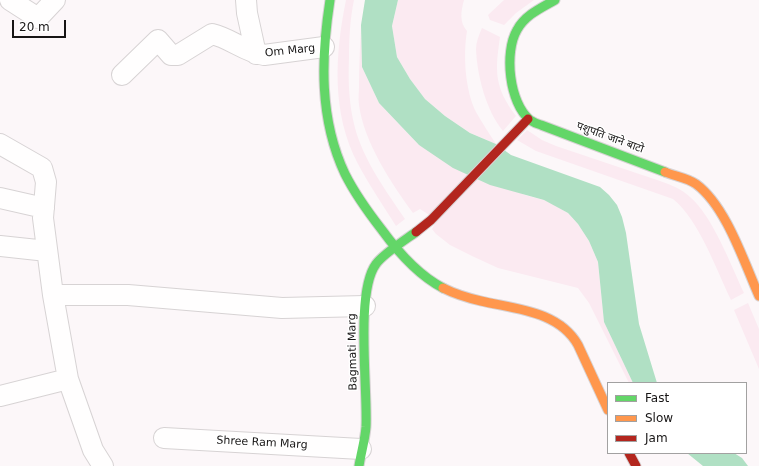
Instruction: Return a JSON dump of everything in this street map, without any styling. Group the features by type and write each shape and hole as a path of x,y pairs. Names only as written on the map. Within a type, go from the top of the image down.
{"main road":[{"path":"330,0 326,19 324,47 324,74 329,122 335,149 357,196 395,248 415,269 435,284 472,299 544,316 558,322 568,331 578,346 607,408"},
{"path":"528,120 514,91 510,75 510,60 514,33 523,22 537,10 555,0"},
{"name":"Bagmati Marg","path":"360,458 366,428 366,383 364,360 365,306 369,277 376,264 431,220 528,120"},
{"name":"पशुपति जाने बाटो","path":"528,120 580,141 695,183 710,196 732,232 759,296"},
{"path":"630,454 636,466"}],"street":[{"path":"10,0 38,18 55,0"},
{"name":"Om Marg","path":"246,0 247,14 256,54"},
{"name":"Om Marg","path":"122,76 158,40 172,55 178,56 212,34 220,36 256,54 264,55 324,47"},
{"path":"0,144 42,168 46,182 43,218 47,251 53,295 68,379 93,450 103,466"},
{"path":"0,198 44,208"},
{"path":"0,246 47,251"},
{"path":"53,295 128,296 282,308 365,306"},
{"path":"0,396 68,379"},
{"name":"Shree Ram Marg","path":"164,438 360,458"}],"shaded area":[{"path":"346,0 354,0 350,29 349,93 351,111 359,140 370,164 383,187 405,219 396,226 358,164 349,145 343,124 339,104 338,62 339,41"},
{"path":"365,0 398,0 392,26 397,57 410,79 425,99 445,116 470,133 496,144 511,155 600,187 609,195 617,205 622,217 626,233 639,324 657,382 633,382 604,322 598,262 589,241 578,224 568,213 544,200 490,185 453,168 419,145 379,103 362,67 361,25"},
{"path":"398,0 464,0 461,16 464,28 467,31 465,61 469,93 476,112 496,144 470,133 445,116 425,99 410,79 397,57 392,26"},
{"path":"504,0 534,0 516,13 504,25 490,20 488,15"},
{"path":"361,25 362,67 379,103 419,145 525,195 544,200 568,213 578,224 589,241 598,262 604,322 633,382 628,382 589,303 578,288 498,268 450,245 432,229 437,220 420,209 413,213 396,189 380,162 366,133 359,105"},
{"path":"482,28 500,37 497,60 498,78 504,96 516,116 503,131 497,123 487,103 480,81 476,49 477,41"},
{"path":"527,130 542,140 556,146 664,183 687,194 698,205 713,228 744,293 731,300 699,232 691,219 673,199 536,151 517,140"},
{"path":"748,303 759,329 759,369 734,310"},
{"path":"688,454 736,454 742,458 748,466 703,466"}],"traffic: fast":[{"path":"330,0 325,44 324,88 330,132 345,174 367,210 402,255 425,277 443,288"},
{"path":"555,0 534,12 524,20 513,39 510,64 511,77 517,102 523,112 530,120 537,124 665,172"},
{"path":"359,466 366,427 364,318 366,296 370,278 379,260 394,247 416,232"}],"traffic: slow":[{"path":"665,172 689,180 707,194 725,220 759,296"},
{"path":"443,288 471,299 535,313 560,325 570,334 578,345 607,408"}],"traffic: jam":[{"path":"416,232 431,220 528,119"},
{"path":"630,454 636,466"}]}
